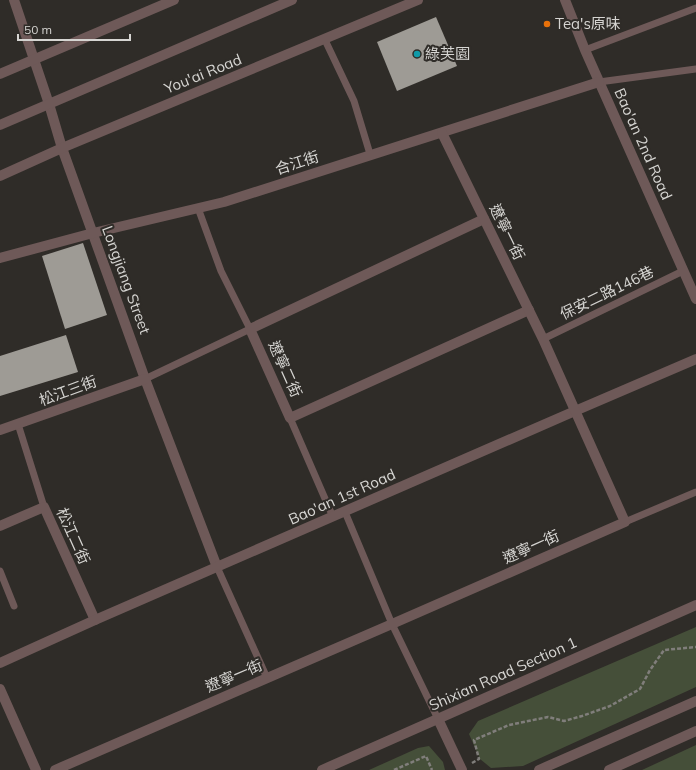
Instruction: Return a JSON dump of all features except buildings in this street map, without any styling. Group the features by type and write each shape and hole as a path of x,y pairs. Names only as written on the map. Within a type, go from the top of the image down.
{"street":[{"name":"Longjiang Street","path":"14,0 49,104 62,148 145,379 217,567"},
{"path":"0,74 34,61 174,0"},
{"path":"0,125 292,0"},
{"name":"You'ai Road","path":"0,176 62,148 325,40 418,0"},
{"name":"Bao'an 2nd Road","path":"564,0 696,299"},
{"name":"合江街","path":"0,258 93,233 224,202 370,154 442,133 599,82"},
{"name":"遼寧一街","path":"55,770 625,522 543,339 442,133"},
{"name":"遼寧二街","path":"484,219 250,329 290,418 529,310"},
{"name":"Bao'an 1st Road","path":"0,663 95,620 696,359"},
{"name":"松江三街","path":"0,430 145,379"},
{"name":"松江二街","path":"0,526 44,507 95,620"},
{"name":"Shixian Road Section 1","path":"322,770 696,606"},
{"path":"0,689 36,770"},
{"path":"539,770 696,701"},
{"path":"438,719 462,770"},
{"path":"609,770 696,731"}],"lane":[{"path":"585,50 696,8"},
{"path":"325,40 354,101 370,154"},
{"path":"599,82 696,69"},
{"path":"145,379 250,329 222,271 198,208"},
{"name":"保安二路146巷","path":"543,339 683,271"},
{"path":"290,418 333,517"},
{"path":"18,424 44,507"},
{"path":"625,522 696,492"},
{"path":"345,512 392,624 438,719"},
{"path":"217,567 267,678"},
{"path":"0,571 14,606"}],"path":[{"path":"479,760 474,740 509,725 548,717 564,721 610,706 640,690 650,670 664,650 696,647"},
{"path":"394,770 426,756 432,770"}],"green space":[{"path":"696,627 696,687 523,766 491,768 480,759 469,734 478,721"},
{"path":"696,745 696,770 642,770"},
{"path":"429,746 443,762 445,770 369,770 418,748"}],"place":[{"name":"Tea's原味","path":"547,24"},
{"name":"綠芙園","path":"417,54"}]}
